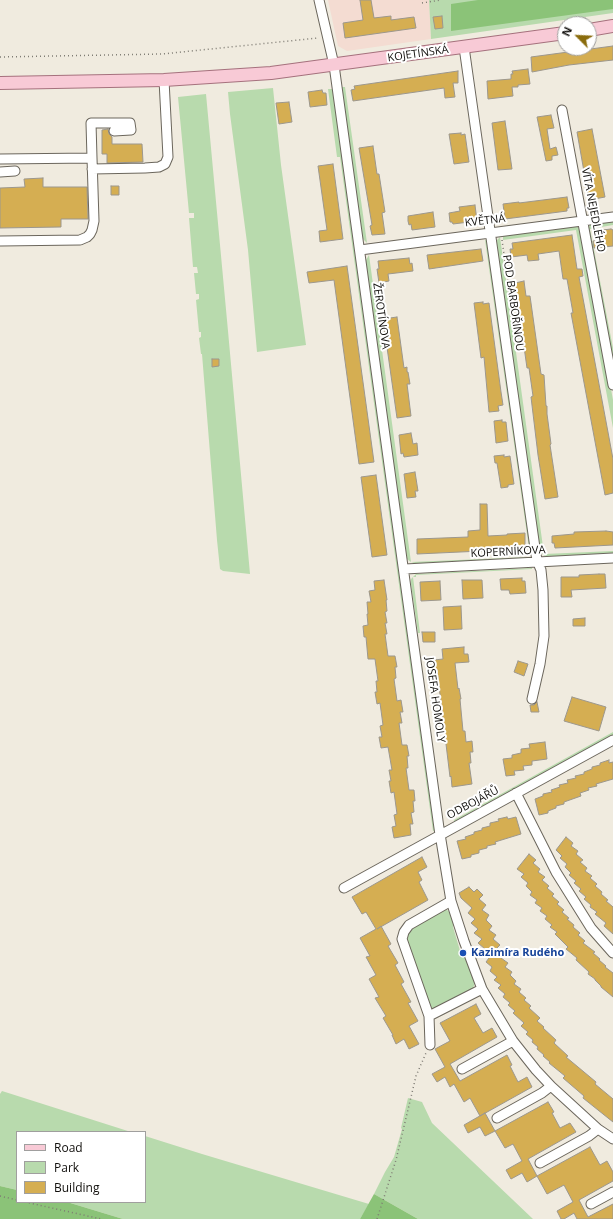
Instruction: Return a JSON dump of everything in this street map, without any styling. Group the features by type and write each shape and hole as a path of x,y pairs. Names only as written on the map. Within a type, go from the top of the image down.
{"main road":[{"path":"597,25 613,26"},
{"name":"KOJETÍNSKÁ","path":"0,83 164,80 271,73 334,66 464,47 557,28"}],"street":[{"name":"ŽEROTÍNOVA","path":"319,0 334,66 404,569"},
{"name":"POD BARBOŘINOU","path":"464,47 538,563 541,570 544,636 540,664 532,699"},
{"path":"92,169 145,168 159,167 165,164 168,157 164,80"},
{"name":"VÍTA NEJEDLÉHO","path":"562,110 613,385"},
{"path":"0,241 76,241 87,237 93,226 91,123 130,123 131,130 114,131"},
{"path":"0,159 92,158"},
{"path":"0,172 15,171"},
{"name":"KVĚTNÁ","path":"360,250 613,217"},
{"name":"KOPERNÍKOVA","path":"404,569 613,558"},
{"name":"JOSEFA HOMOLY","path":"404,569 441,834"},
{"name":"ODBOJÁŘŮ","path":"344,888 613,740"},
{"path":"516,793 556,872 591,928 613,953"},
{"path":"441,834 451,901 482,989 513,1041 551,1086 598,1129 613,1139"},
{"path":"430,1045 429,1016 402,939 404,932 409,925 451,901"},
{"path":"429,1016 482,989"},
{"path":"462,1069 513,1041"},
{"path":"497,1118 542,1093 551,1086"},
{"path":"540,1163 589,1136 598,1129"},
{"path":"591,1204 613,1192"}],"path":[{"path":"422,3 441,0"},
{"path":"0,57 162,54 328,37"},
{"path":"377,1219 396,1160 416,1076 430,1045"},
{"path":"0,1196 16,1200"},
{"path":"29,1203 101,1219"}],"shaded area":[{"path":"328,0 429,0 431,39 347,51 338,46"}],"green space":[{"path":"429,0 613,0 613,13 592,16 557,16 557,21 431,39"},
{"path":"478,0 613,0 613,9 451,31 451,4"},
{"path":"341,87 345,87 367,243 362,236"},
{"path":"273,88 281,165 306,345 257,352 248,250 228,92"},
{"path":"328,89 334,89 436,830 433,831 340,157 337,157"},
{"path":"206,94 250,574 223,571 220,569 217,540 202,354 199,338 201,337 201,332 199,332 196,300 199,299 199,294 196,294 194,273 198,273 197,267 193,267 189,218 194,218 194,213 189,213 178,97"},
{"path":"613,221 613,225 590,229 613,348 613,372 588,228 594,223"},
{"path":"573,226 578,227 582,232 613,400 613,428 576,230 503,240 503,236"},
{"path":"500,237 544,554 613,551 613,556 547,558 539,551 496,245 497,240"},
{"path":"485,240 488,241 532,554 530,555"},
{"path":"369,255 411,562 406,556 366,264 366,260"},
{"path":"530,557 527,559 418,564 411,562"},
{"path":"532,568 416,575 416,577 413,577 416,574"},
{"path":"413,577 420,633 418,633 411,584 411,579"},
{"path":"613,732 613,735 455,823 454,820"},
{"path":"443,909 451,913 454,925 453,927 461,954 464,954 475,983 470,991 434,1010 430,1009 405,937 410,929"},
{"path":"2,1091 128,1131 16,1131 16,1190 0,1186 0,1094"},
{"path":"408,1098 422,1102 432,1123 533,1219 418,1219 374,1194 394,1157 402,1129"},
{"path":"146,1136 369,1204 360,1219 123,1219 70,1203 146,1203"},
{"path":"0,1186 16,1190 16,1203 70,1203 123,1219 0,1219"},
{"path":"374,1194 418,1219 360,1219"}],"building":[{"path":"360,0 371,0 374,18 391,16 391,20 414,17 416,28 345,38 343,23 363,20"},
{"path":"442,16 443,28 435,29 433,17"},
{"path":"613,46 613,60 569,65 532,72 531,57 557,54 557,56 597,56 597,48"},
{"path":"528,69 530,84 512,87 513,96 488,99 487,81 511,79 511,74 513,74 512,71"},
{"path":"458,71 458,83 453,83 455,97 445,98 444,88 353,101 351,90 355,89 354,86"},
{"path":"322,90 323,93 326,93 327,105 310,107 308,92"},
{"path":"289,102 292,122 279,124 276,103"},
{"path":"551,115 554,128 547,129 550,149 556,147 558,155 552,156 552,160 546,161 537,117"},
{"path":"505,121 512,169 498,170 492,123"},
{"path":"108,129 109,134 112,137 112,144 142,144 143,162 107,163 107,154 102,154 102,130"},
{"path":"592,129 605,197 589,200 577,132"},
{"path":"461,133 461,135 465,134 469,162 454,164 449,134"},
{"path":"373,146 385,212 382,213 385,234 372,235 370,226 372,225 359,148"},
{"path":"333,164 343,239 320,242 319,231 327,230 318,166"},
{"path":"43,178 43,187 87,187 88,219 61,219 61,227 0,228 0,188 25,187 24,179"},
{"path":"111,186 119,186 119,195 111,195"},
{"path":"567,197 569,208 567,208 567,211 505,219 503,204"},
{"path":"475,205 477,221 453,224 450,222 449,213 460,211 459,207"},
{"path":"433,212 435,227 412,230 411,224 409,225 408,216"},
{"path":"613,230 613,246 594,248 594,231"},
{"path":"572,235 577,269 582,269 583,276 579,277 613,459 613,493 605,495 571,313 573,313 567,279 563,279 559,251 538,254 539,260 528,261 527,255 511,257 510,249 513,249 512,243"},
{"path":"481,249 483,261 429,269 427,255"},
{"path":"409,258 410,264 412,263 413,271 388,274 389,281 379,283 377,269 379,269 378,261"},
{"path":"347,266 374,462 359,464 334,280 309,283 307,272"},
{"path":"524,281 526,296 530,296 541,374 544,375 550,445 558,497 545,499 531,397 533,396 529,368 527,368 515,283"},
{"path":"483,302 483,304 489,303 503,405 498,406 499,411 489,412 484,357 481,358 474,303"},
{"path":"397,317 404,368 407,367 410,384 407,384 411,416 397,418 383,319"},
{"path":"212,359 219,359 219,366 212,367"},
{"path":"502,420 502,422 506,422 508,441 496,443 494,421"},
{"path":"411,433 413,444 417,443 418,455 404,457 403,453 401,454 399,435"},
{"path":"504,455 504,457 510,456 514,484 501,488 497,463 495,463 494,456"},
{"path":"415,472 418,491 415,491 416,497 407,498 404,474"},
{"path":"376,475 387,555 372,557 361,477"},
{"path":"480,504 487,504 488,536 525,533 525,549 417,554 417,539 468,537 468,531 480,530"},
{"path":"574,532 613,532 613,545 555,548 554,543 552,543 552,536 574,534"},
{"path":"605,574 606,588 571,590 572,597 561,597 561,577 579,577 579,575"},
{"path":"522,578 522,581 525,581 526,593 510,594 509,590 501,590 500,579"},
{"path":"384,580 387,600 387,611 385,612 387,623 385,623 387,634 385,634 388,656 395,656 397,667 395,667 396,678 394,679 397,701 401,700 403,712 400,712 402,723 399,723 402,745 407,745 409,756 407,756 408,768 406,768 409,790 414,790 415,801 413,801 414,812 411,813 413,824 410,824 411,835 394,838 392,827 396,826 394,815 397,814 394,792 391,793 389,781 391,781 389,770 392,770 388,747 381,748 379,737 382,737 380,726 383,725 380,703 377,704 375,692 377,692 376,681 378,681 375,659 368,659 366,637 364,637 363,626 368,625 367,602 371,602 369,591 375,590 374,581"},
{"path":"462,580 482,580 483,598 463,599"},
{"path":"440,581 441,600 421,601 420,582"},
{"path":"461,606 462,629 444,630 443,607"},
{"path":"585,618 585,626 573,626 573,619"},
{"path":"422,632 435,632 435,642 423,642"},
{"path":"464,647 464,654 468,654 469,662 455,663 458,689 459,688 461,699 463,731 465,731 466,742 472,741 473,752 470,752 471,763 469,763 472,784 452,787 437,670 435,670 434,660 443,659 442,649"},
{"path":"518,661 528,664 524,676 514,672"},
{"path":"572,697 606,707 599,731 564,721"},
{"path":"537,702 539,712 531,712 530,705 534,705"},
{"path":"545,742 547,759 532,761 532,765 523,766 524,770 514,771 515,775 506,776 503,759 512,758 512,755 521,753 521,749 530,748 529,744"},
{"path":"609,760 609,763 613,762 613,779 596,784 597,786 588,788 589,790 580,793 581,796 556,806 556,808 548,811 548,813 539,815 535,799 543,796 543,794 552,792 551,790 560,787 559,785 568,783 567,780 576,778 575,776 584,774 584,772 592,769 592,767"},
{"path":"507,817 508,819 516,817 521,834 495,842 496,844 479,850 479,853 462,859 457,841 466,839 465,837 474,834 474,832 490,826 490,823 499,821 498,819"},
{"path":"566,837 573,843 571,846 578,851 576,854 583,860 580,862 587,868 585,871 592,876 590,878 597,884 595,886 608,900 606,901 613,907 613,934 604,926 606,923 595,914 597,912 590,907 591,905 584,899 586,897 579,891 581,889 574,883 576,881 569,875 571,873 565,867 567,864 560,858 562,856 556,850"},
{"path":"529,854 536,860 533,863 540,869 538,872 545,877 542,880 549,886 547,888 554,894 552,896 559,902 557,904 564,910 562,912 569,918 567,919 580,933 578,935 585,941 583,943 595,952 593,953 606,966 605,967 613,973 613,997 588,974 589,972 576,960 577,958 566,949 568,947 555,934 557,932 550,927 552,925 545,919 547,916 540,911 542,908 535,903 537,900 530,895 532,892 526,886 528,883 521,877 524,874 517,869"},
{"path":"422,857 427,867 418,872 422,880 419,882 428,900 381,927 391,944 388,946 398,963 395,965 404,982 401,984 411,1002 408,1003 418,1021 409,1026 419,1044 409,1049 404,1039 396,1044 393,1035 383,1018 386,1016 375,998 379,997 369,979 376,975 366,957 370,956 360,938 376,929 366,912 362,914 352,897"},
{"path":"469,887 474,892 477,889 483,895 479,899 486,905 482,910 489,915 486,920 492,926 489,930 496,935 493,939 500,945 497,948 504,954 501,958 508,963 505,967 512,972 510,975 516,981 514,984 521,989 519,992 526,998 524,1000 531,1006 529,1008 540,1018 537,1021 556,1040 554,1043 568,1056 566,1057 596,1082 595,1084 613,1099 613,1122 583,1098 584,1096 563,1078 565,1076 549,1063 550,1062 543,1056 544,1055 537,1049 538,1047 532,1042 533,1040 526,1034 528,1032 521,1026 524,1023 513,1013 515,1011 508,1005 510,1003 503,997 505,994 498,988 501,985 494,980 497,977 490,971 492,967 486,962 489,958 482,952 485,949 478,943 482,939 474,933 478,929 471,923 475,919 468,913 472,908 461,898 459,893"},
{"path":"476,1004 481,1014 474,1018 483,1033 492,1028 497,1037 450,1064 460,1081 507,1055 512,1065 510,1066 518,1082 527,1077 532,1087 480,1116 470,1098 464,1102 454,1084 450,1087 445,1077 437,1082 432,1074 445,1067 435,1049 450,1041 440,1023"},
{"path":"548,1102 554,1112 552,1113 560,1128 570,1123 576,1132 528,1159 537,1176 527,1182 522,1173 511,1179 506,1170 522,1161 513,1144 505,1148 495,1131"},
{"path":"485,1113 495,1131 485,1136 480,1127 468,1133 464,1125"},
{"path":"590,1147 600,1165 607,1161 613,1172 613,1181 579,1200 588,1217 613,1204 613,1219 577,1219 574,1213 564,1219 561,1219 557,1211 573,1202 564,1185 547,1194 537,1176"}],"place":[{"name":"Kazimíra Rudého","path":"463,953"}]}
